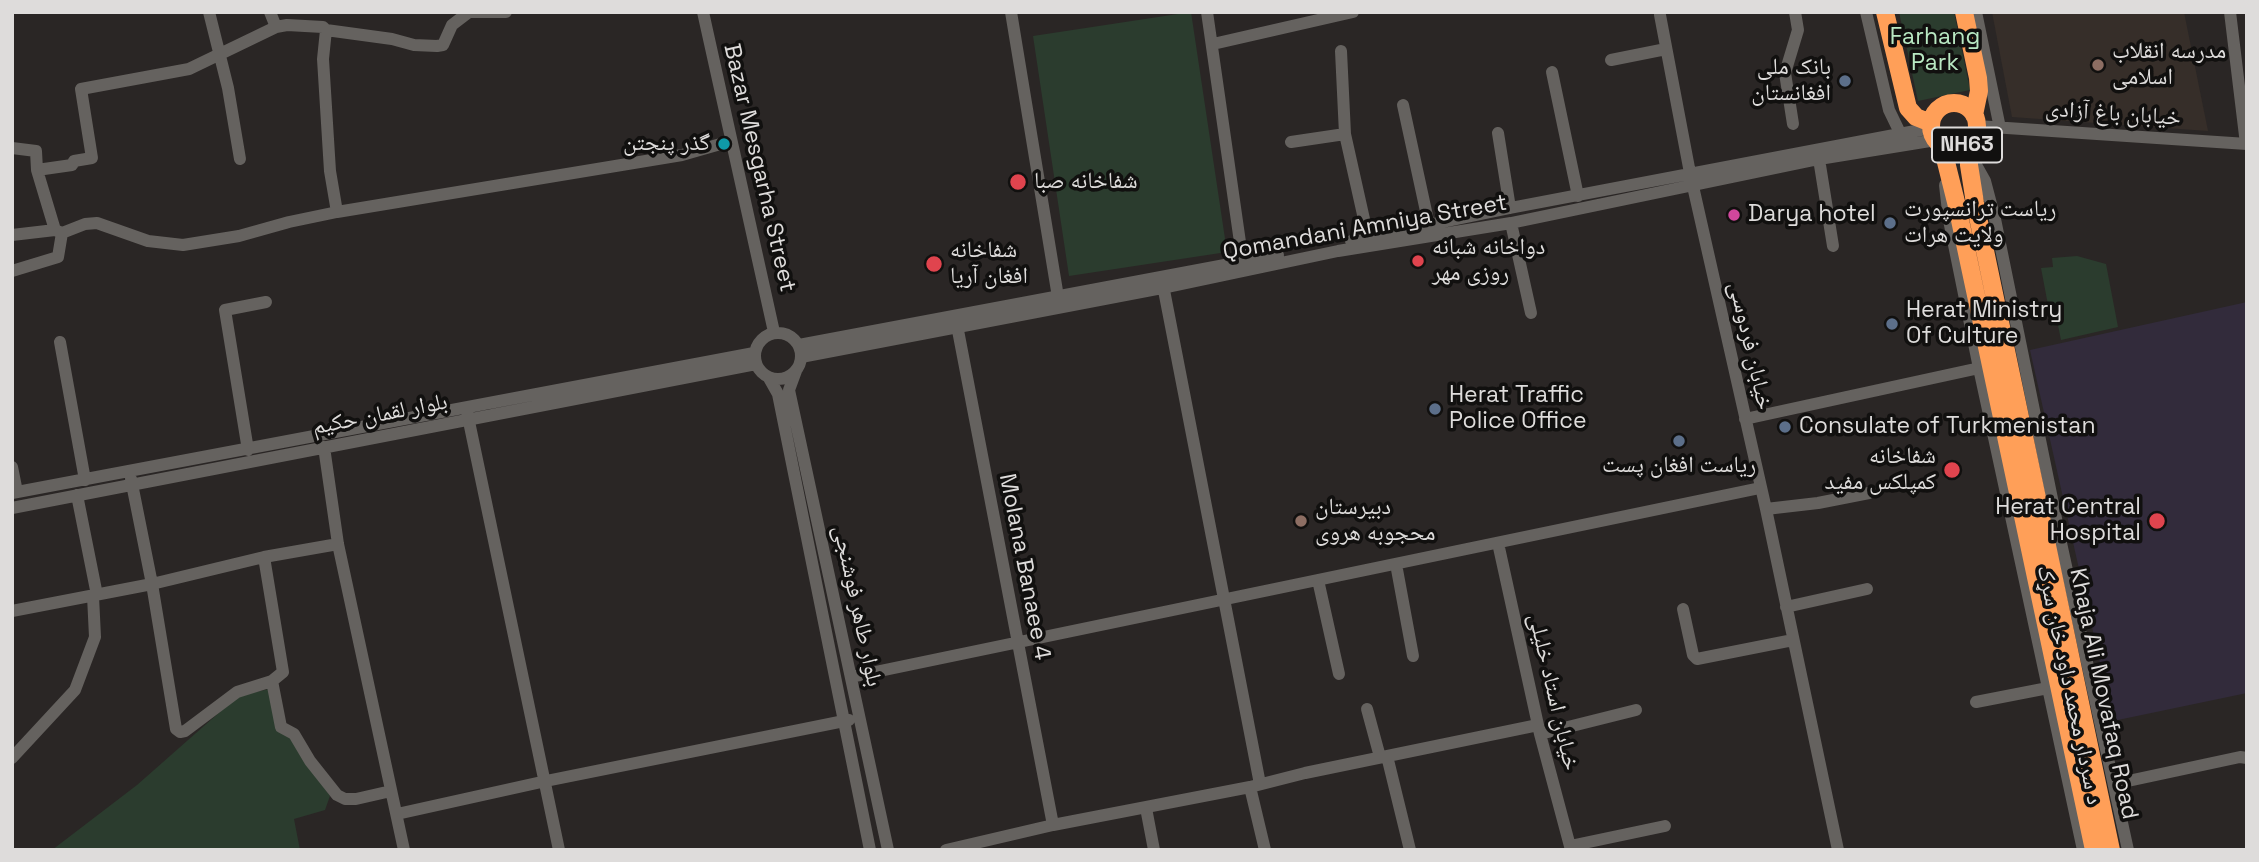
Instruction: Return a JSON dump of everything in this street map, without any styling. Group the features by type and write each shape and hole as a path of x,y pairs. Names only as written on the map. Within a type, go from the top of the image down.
{"highway":[{"name":"NH63","path":"1885,12 1908,108 1948,148 1966,146 1974,133 1979,91 1964,12"},
{"name":"NH63","path":"1937,139 1937,111 1953,103 1965,106 1974,133"},
{"name":"Khaja Ali Movafaq Road","path":"1974,133 1970,177 2111,850"},
{"name":"Khaja Ali Movafaq Road","path":"1937,139 1957,206 1985,367 2045,545 2094,850"}],"street":[{"path":"209,12 228,88 240,159"},
{"path":"270,12 276,27"},
{"path":"37,170 72,165 74,161 92,158 81,89 189,69 276,27 301,24 414,45 437,46 443,45 452,25 469,12 506,12"},
{"name":"Bazar Mesgarha Street","path":"703,12 774,332"},
{"path":"1011,12 1058,297"},
{"path":"1207,12 1244,266"},
{"path":"1213,44 1294,19 1353,12"},
{"path":"1793,124 1785,73 1798,30 1795,12"},
{"path":"1866,12 1889,110 1899,134 1908,146"},
{"path":"1976,12 2000,128"},
{"path":"2230,12 2246,144"},
{"name":"خیابان فردوسی","path":"1660,16 1690,173 1766,509 1838,850"},
{"path":"326,30 323,59 330,171 337,212"},
{"path":"1611,60 1666,49"},
{"path":"1341,51 1345,134 1368,237"},
{"path":"1552,72 1578,197"},
{"path":"1403,105 1429,225"},
{"name":"خیابان باغ آزادی","path":"1974,133 2000,128 2246,144"},
{"path":"1498,133 1510,208"},
{"path":"1291,142 1345,134"},
{"name":"Qomandani Amniya Street","path":"1244,266 1510,208 1899,134 1937,139"},
{"name":"Qomandani Amniya Street","path":"800,351 1244,266 1511,223 1819,159 1937,139"},
{"path":"12,235 59,232 97,223 148,240 183,245 239,236 337,212 682,155 731,141"},
{"path":"12,148 36,151 37,170 59,232 58,257 12,271"},
{"path":"1819,159 1833,246"},
{"path":"1511,223 1531,313"},
{"path":"1162,282 1225,599 1265,850"},
{"name":"Qomandani Amniya Street","path":"956,322 1058,297 1162,282"},
{"path":"248,450 225,310 266,302"},
{"name":"Molana Banaee 4","path":"956,322 1053,825"},
{"path":"774,332 789,335 800,351 796,372 780,379 769,378 759,370 755,359 761,340 774,332"},
{"path":"60,342 85,480"},
{"name":"بلوار لقمان حکیم","path":"12,508 77,495 131,478 248,450 468,414 755,359"},
{"path":"1745,419 1985,367"},
{"name":"د سردار محمد داود خان سړک","path":"1985,367 2083,850"},
{"name":"بلوار طاهر فوشنجی","path":"796,372 789,390 888,850"},
{"name":"بلوار طاهر فوشنجی","path":"769,378 778,394 870,850"},
{"path":"468,414 559,850"},
{"name":"بلوار لقمان حکیم","path":"15,492 85,480 131,478 324,447 468,414"},
{"path":"324,447 338,544 404,850"},
{"path":"12,467 15,492"},
{"path":"131,478 176,729 180,732 237,692 272,681 283,672 264,557"},
{"path":"851,677 1760,488"},
{"path":"1766,509 1869,493"},
{"path":"12,758 75,690 95,637 95,595 77,495"},
{"name":"خیابان استاد خلیلی","path":"1498,543 1539,729 1570,848"},
{"path":"12,611 152,584 264,557 338,544"},
{"path":"2045,545 2114,784 2129,850"},
{"path":"1396,564 1413,656"},
{"path":"1318,580 1339,674"},
{"path":"1786,607 1867,589"},
{"path":"1683,609 1693,655 1697,659 1793,640"},
{"path":"272,681 281,727 294,734 310,761 337,795 345,799 356,799 391,790"},
{"path":"1976,702 2048,688"},
{"path":"1367,709 1410,850"},
{"path":"946,850 1053,825 1383,757 1636,710"},
{"path":"397,814 546,781 843,721 860,720"},
{"path":"2114,784 2240,757 2247,758"},
{"path":"1146,807 1154,850"},
{"path":"1570,848 1665,827"}],"shaded area":[{"name":"مدرسه انقلاب اسلامی","path":"1992,12 2184,12 2208,131 2012,117"},
{"name":"Herat Central Hospital","path":"2247,302 2247,693 2113,721 2030,350"}],"green space":[{"path":"1191,12 1227,252 1069,276 1033,36"},
{"name":"Farhang Park","path":"1899,12 1954,12 1970,90 1918,101"},
{"path":"2077,256 2106,264 2118,327 2061,340 2058,325 2052,326 2041,268 2053,267 2052,258"},
{"path":"269,689 290,738 330,796 325,810 294,819 300,850 52,850 137,785 238,696"}],"place":[{"name":"مدرسه انقلاب اسلامی","path":"2098,65"},
{"name":"بانک ملی افغانستان","path":"1845,81"},
{"name":"گذر پنجتن","path":"724,144"},
{"name":"شفاخانه صبا","path":"1018,182"},
{"name":"Darya hotel","path":"1734,215"},
{"name":"ریاست ترانسپورت ولایت هرات","path":"1890,223"},
{"name":"دواخانه شبانه روزی مهر","path":"1418,261"},
{"name":"شفاخانه افغان آریا","path":"934,264"},
{"name":"Herat Ministry Of Culture","path":"1892,324"},
{"name":"Herat Traffic Police Office","path":"1435,409"},
{"name":"Consulate of Turkmenistan","path":"1785,427"},
{"name":"ریاست افغان پست","path":"1679,441"},
{"name":"شفاخانه کمپلکس مفید","path":"1952,470"},
{"name":"دبیرستان محجوبه هروی","path":"1301,521"},
{"name":"Herat Central Hospital","path":"2157,521"}]}
